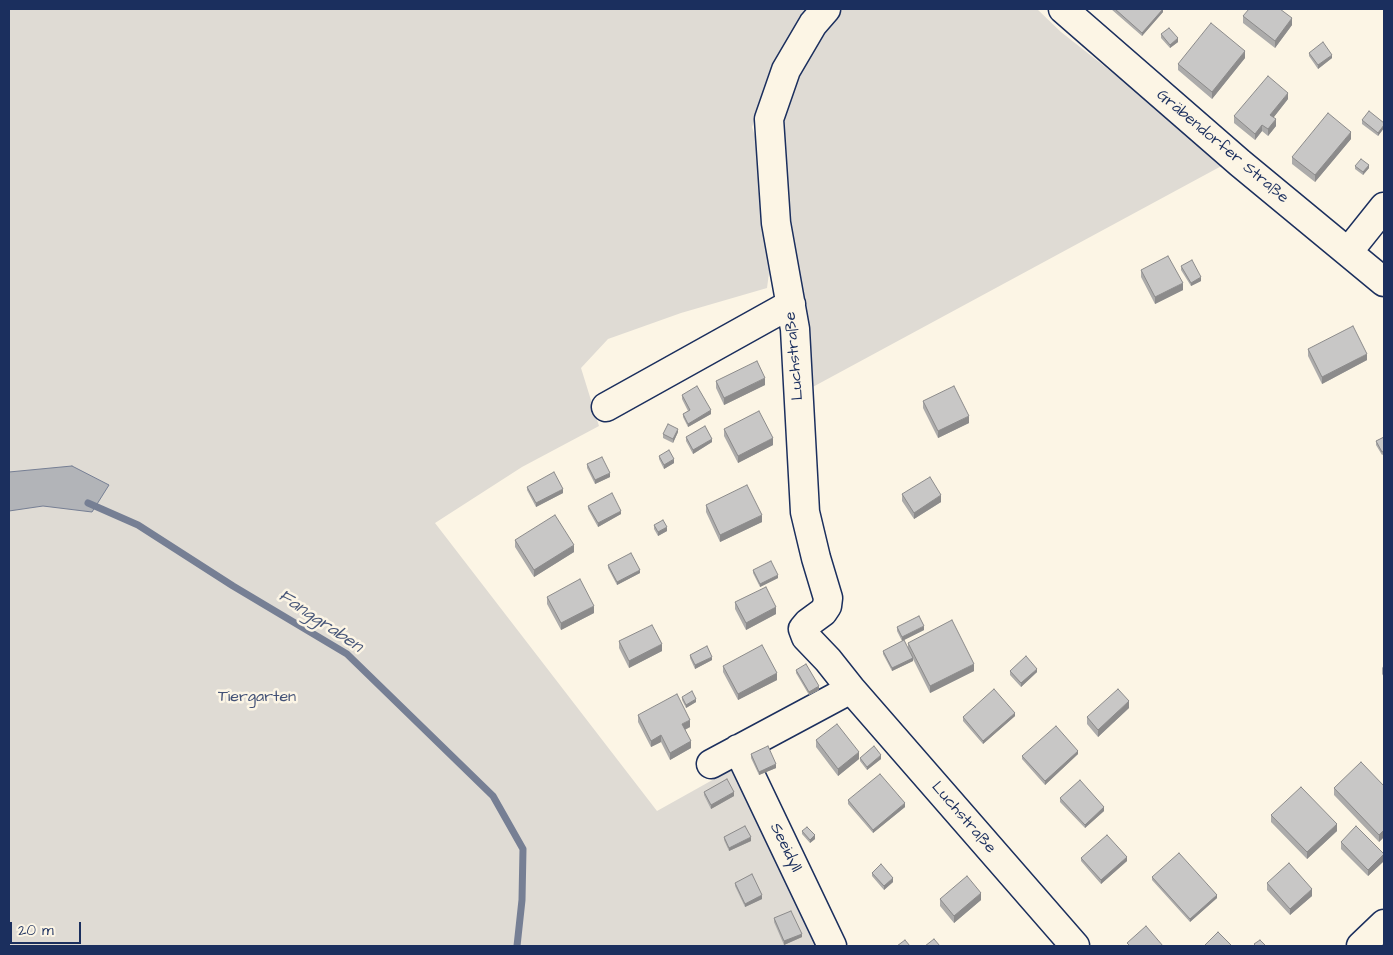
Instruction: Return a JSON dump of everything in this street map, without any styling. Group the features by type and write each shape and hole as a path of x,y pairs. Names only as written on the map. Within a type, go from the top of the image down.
{"street":[{"name":"Luchstraße","path":"826,9 814,24 786,70 768,119 776,224 795,328 804,512 828,598 827,606 823,612 803,629 806,637 1075,946"},
{"name":"Gräbendorfer Straße","path":"1063,9 1225,151 1384,282"},
{"path":"1348,252 1384,207"},
{"path":"606,407 791,304"},
{"path":"711,764 851,689"},
{"name":"Seeidyll","path":"738,750 832,946"},
{"path":"1361,946 1384,924"}],"green space":[{"name":"Tiergarten","path":"9,9 1037,9 1061,32 1227,163 809,389 797,326 780,116 795,76 822,35 775,63 752,127 762,158 773,243 767,288 681,313 608,339 581,368 599,426 522,467 435,523 657,811 750,759 839,946 9,946"}],"shaded area":[{"path":"72,466 109,485 92,512 43,506 9,511 9,472"}],"building":[{"path":"1115,9 1163,9 1142,33"},
{"path":"1249,9 1280,9 1292,18 1275,41 1243,16"},
{"path":"1211,23 1245,51 1212,92 1178,64"},
{"path":"1169,28 1178,38 1170,45 1161,34"},
{"path":"1323,42 1332,55 1318,65 1309,53"},
{"path":"1268,76 1288,93 1270,115 1276,119 1268,129 1262,125 1255,134 1234,116"},
{"path":"1369,111 1384,123 1378,133 1362,120"},
{"path":"1328,113 1351,132 1315,175 1292,157"},
{"path":"1361,159 1369,165 1363,172 1355,166"},
{"path":"1168,256 1183,283 1155,297 1141,270"},
{"path":"1192,260 1201,277 1191,283 1181,266"},
{"path":"1353,326 1367,354 1322,377 1308,349"},
{"path":"757,361 765,378 724,398 716,381"},
{"path":"697,386 711,410 688,424 683,414 690,410 682,395"},
{"path":"954,386 969,416 938,431 923,401"},
{"path":"759,411 773,438 738,456 724,429"},
{"path":"668,424 678,429 673,439 663,434"},
{"path":"705,426 712,439 693,450 686,437"},
{"path":"1384,437 1384,451 1382,452 1376,441"},
{"path":"669,450 674,459 664,465 659,456"},
{"path":"602,457 610,473 595,480 587,464"},
{"path":"554,472 563,489 536,503 527,487"},
{"path":"930,477 941,495 914,513 902,494"},
{"path":"747,485 762,515 720,535 706,505"},
{"path":"612,493 621,511 598,523 588,506"},
{"path":"555,515 574,545 534,570 515,540"},
{"path":"663,520 667,527 658,532 654,525"},
{"path":"631,553 640,570 617,582 608,565"},
{"path":"771,561 778,575 760,584 753,570"},
{"path":"580,579 594,606 561,623 547,597"},
{"path":"766,587 776,607 746,623 735,602"},
{"path":"919,616 924,626 902,637 897,627"},
{"path":"952,620 974,664 930,686 908,643"},
{"path":"652,625 662,644 629,661 619,641"},
{"path":"904,640 913,658 892,668 883,651"},
{"path":"762,645 777,673 738,694 723,666"},
{"path":"707,646 712,657 695,665 690,655"},
{"path":"1026,656 1037,669 1021,683 1010,671"},
{"path":"806,664 819,686 809,692 796,670"},
{"path":"994,689 1015,713 983,741 963,717"},
{"path":"1118,689 1129,701 1098,730 1087,717"},
{"path":"692,691 696,699 686,705 682,697"},
{"path":"677,694 690,720 682,724 691,741 670,753 661,735 651,741 638,715"},
{"path":"837,724 859,752 838,769 816,740"},
{"path":"1056,726 1078,751 1045,781 1022,756"},
{"path":"768,746 776,764 759,772 751,754"},
{"path":"874,746 881,755 867,767 860,758"},
{"path":"1361,762 1384,786 1384,830 1379,835 1334,788"},
{"path":"880,774 905,803 873,830 848,800"},
{"path":"727,779 734,792 711,805 704,792"},
{"path":"1080,780 1104,807 1085,825 1060,798"},
{"path":"1301,787 1337,824 1307,852 1271,815"},
{"path":"745,826 751,837 729,848 724,837"},
{"path":"1356,826 1384,854 1368,870 1341,842"},
{"path":"807,827 815,835 810,840 802,831"},
{"path":"1107,835 1127,857 1101,880 1081,858"},
{"path":"1179,853 1217,895 1190,919 1152,877"},
{"path":"1289,863 1312,889 1290,909 1267,883"},
{"path":"881,864 893,878 884,886 872,873"},
{"path":"752,874 762,895 745,904 735,883"},
{"path":"967,876 981,893 954,916 940,899"},
{"path":"791,911 802,934 784,941 774,918"},
{"path":"1146,926 1163,946 1130,946 1127,943"},
{"path":"1218,932 1232,946 1204,946"},
{"path":"934,939 940,946 925,946"},
{"path":"905,940 910,946 897,946"},
{"path":"1260,940 1266,946 1256,946 1254,944"}],"waterway":[{"name":"Fanggraben","path":"88,503 138,525 233,586 347,654 493,796 523,849 522,900 517,946"}]}
